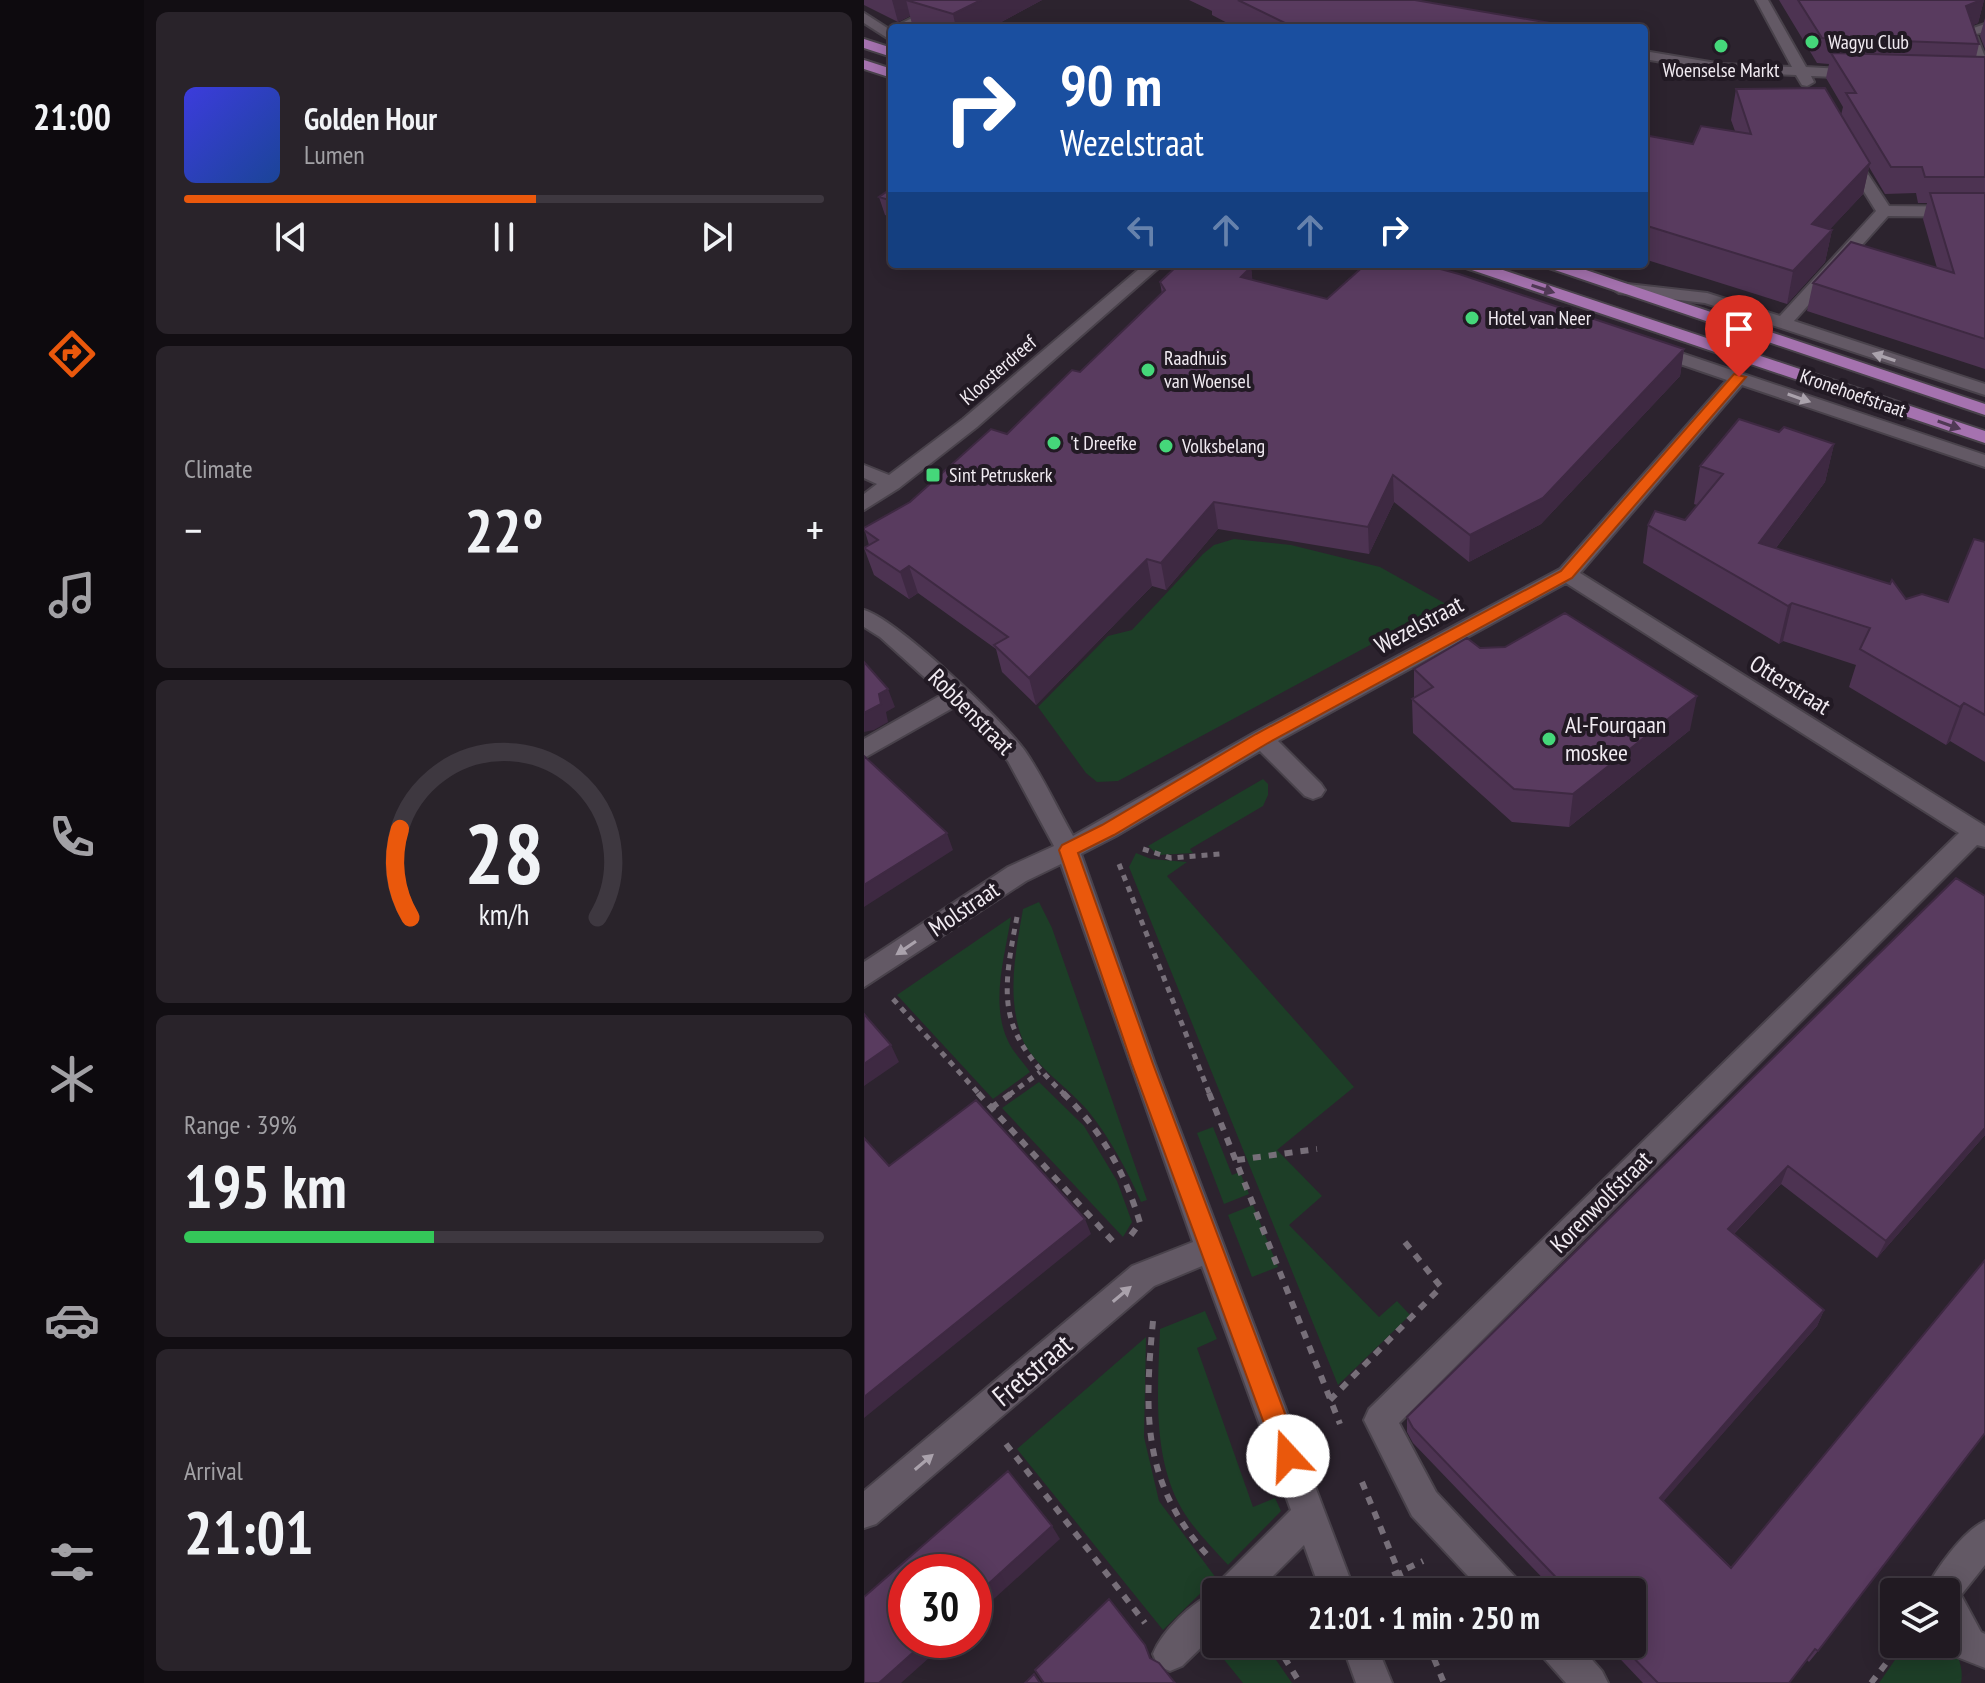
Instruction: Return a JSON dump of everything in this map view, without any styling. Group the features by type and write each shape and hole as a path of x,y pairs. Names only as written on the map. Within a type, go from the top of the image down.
{"main road":[{"path":"864,43 888,52"},
{"path":"864,64 887,72"},
{"name":"Kronehoefstraat","path":"1481,268 1985,437"},
{"name":"Kronehoefstraat","path":"1563,268 1985,410"}],"street":[{"path":"908,24 958,0"},
{"path":"1762,0 1816,99"},
{"path":"864,17 888,30"},
{"path":"1980,76 1969,32 1985,28"},
{"path":"1648,56 1722,68 1878,74"},
{"path":"864,72 887,72"},
{"path":"1838,138 1884,211"},
{"path":"1783,323 1884,211 1985,212"},
{"name":"Kloosterdreef","path":"864,504 970,423 1150,268"},
{"name":"Kronehoefstraat","path":"1618,288 1707,298 1985,390"},
{"name":"Kronehoefstraat","path":"1637,343 1985,461"},
{"name":"Wezelstraat","path":"1068,850 1108,830 1262,739 1567,574 1739,377"},
{"path":"864,471 892,484"},
{"name":"Otterstraat","path":"1567,574 1980,835"},
{"name":"Robbenstraat","path":"864,617 888,632 958,695 1016,755 1068,850 1142,1064 1333,1578"},
{"path":"864,750 958,695"},
{"path":"1262,739 1313,790"},
{"name":"Korenwolfstraat","path":"1493,1578 1424,1504 1380,1420 1980,835"},
{"name":"Molstraat","path":"866,974 1017,874 1068,850"},
{"name":"Fretstraat","path":"864,1512 1143,1276 1212,1248"},
{"path":"1247,1578 1310,1515"},
{"path":"1953,1578 1985,1538"},
{"path":"1170,1654 1202,1623"},
{"path":"1960,1627 1969,1645 1985,1651"},
{"path":"1364,1658 1374,1683"},
{"path":"1567,1658 1590,1683"}],"path":[{"path":"1108,830 1115,855 1341,1428"},
{"path":"1115,855 1135,843 1158,857 1200,858 1220,854"},
{"path":"866,974 1120,1249 1140,1223 1117,1162 1089,1120 1040,1072 1017,1043 1008,1013 1007,973 1020,898 1017,874"},
{"path":"991,1108 1040,1072"},
{"path":"1237,1160 1317,1149"},
{"path":"1330,1400 1441,1287 1404,1241"},
{"path":"1143,1276 1163,1303 1152,1322 1150,1397 1154,1454 1168,1502 1217,1578"},
{"path":"982,1412 1170,1654"},
{"path":"1359,1472 1401,1578"},
{"path":"1387,1578 1460,1542"},
{"path":"1285,1658 1300,1683"},
{"path":"1434,1658 1444,1683"},
{"path":"1871,1683 1890,1658"}],"green space":[{"path":"1234,539 1291,545 1380,567 1446,604 1118,781 1097,782 1086,773 1038,707 1108,636 1132,630 1203,554 1214,545"},
{"path":"1263,779 1268,784 1268,795 1263,806 1190,849 1193,853 1158,855 1148,846"},
{"path":"1136,853 1151,859 1187,862 1167,876 1354,1087 1277,1150 1322,1196 1289,1225 1379,1317 1397,1301 1410,1315 1338,1385 1129,867"},
{"path":"1039,902 1052,928 1147,1200 1141,1202 1118,1155 1096,1121 1034,1057 1022,1038 1014,1006 1015,957 1023,909"},
{"path":"1011,917 1000,979 1000,1011 1008,1041 1030,1072 993,1099 897,995"},
{"path":"1039,1082 1084,1126 1117,1181 1132,1222 1123,1237 1002,1108"},
{"path":"1213,1127 1232,1175 1240,1172 1249,1194 1224,1204 1197,1133"},
{"path":"1253,1205 1278,1267 1252,1277 1228,1215"},
{"path":"1205,1311 1217,1339 1197,1348 1253,1507 1275,1498 1281,1511 1228,1565 1194,1527 1178,1502 1164,1461 1158,1417 1160,1329"},
{"path":"1146,1337 1144,1437 1159,1501 1216,1578 1202,1578 1202,1592 1163,1630 1017,1449"},
{"path":"1223,1658 1275,1658 1292,1683 1243,1683"},
{"path":"1896,1658 1958,1658 1962,1672 1961,1683 1879,1683"}],"building":[{"path":"906,0 981,0 953,14"},
{"path":"1238,0 1415,0 1550,23 1549,24 1287,24"},
{"path":"1798,0 1981,0 1966,6 1979,44 1822,38"},
{"path":"1831,53 1985,57 1985,177 1925,177 1922,167 1891,167 1846,93 1856,93"},
{"path":"1825,88 1870,163 1812,224 1832,230 1793,271 1648,226 1648,136 1693,144 1701,126 1751,134 1736,89"},
{"path":"888,191 888,200 879,197"},
{"path":"1930,193 1985,193 1985,339 1813,283 1851,242 1954,273"},
{"path":"1175,268 1250,268 1241,277 1327,299 1362,268 1437,268 1684,349 1543,498 1470,535 1393,475 1368,527 1214,502 1161,563 1147,559 1029,678 994,645 1008,637 909,566 900,572 864,548 878,540 864,528 910,502 991,429 1007,434 1072,370 1080,372 1165,290 1160,282"},
{"path":"1739,419 1779,432 1784,427 1834,444 1759,543 1890,584 1892,580 1906,599 1922,594 1948,602 1974,539 1985,542 1985,715 1964,703 1960,707 1860,649 1870,628 1792,603 1788,606 1648,525 1655,511 1685,520 1723,474 1700,466"},
{"name":"Al-Fourqaan moskee","path":"1565,613 1697,696 1573,794 1514,789 1412,699 1433,687 1414,669 1467,638 1480,648 1505,647"},
{"path":"864,662 888,689 879,694 881,704 864,713"},
{"path":"864,756 947,833 864,885"},
{"path":"1956,878 1985,896 1985,1128 1886,1241 1788,1166 1728,1229 1824,1310 1660,1498 1731,1568 1985,1260 1985,1433 1818,1651 1815,1649 1789,1683 1658,1683 1634,1658 1646,1658 1646,1578 1557,1578 1413,1428 1407,1417"},
{"path":"864,1014 891,1045 864,1064"},
{"path":"976,1100 1085,1219 864,1397 864,1138 889,1166"},
{"path":"1008,1471 1052,1526 992,1581 992,1554 913,1554"},
{"path":"888,1576 888,1658 907,1658 879,1683 864,1683 864,1597"},
{"path":"1109,1599 1145,1645 1150,1658 1159,1663 1175,1683 1044,1683 1035,1670"},
{"path":"1034,1674 1040,1683 1025,1683"}],"place":[{"name":"Wagyu Club","path":"1812,42"},
{"name":"Woenselse Markt","path":"1721,46"},
{"name":"Hotel van Neer","path":"1472,318"},
{"name":"Raadhuis van Woensel","path":"1148,370"},
{"name":"'t Dreefke","path":"1054,443"},
{"name":"Volksbelang","path":"1166,446"},
{"name":"Sint Petruskerk","path":"933,475"},
{"name":"Al-Fourqaan moskee","path":"1549,739"}],"route":[{"path":"1288,1456 1142,1064 1068,850 1108,830 1262,739 1567,574 1739,377"}]}
